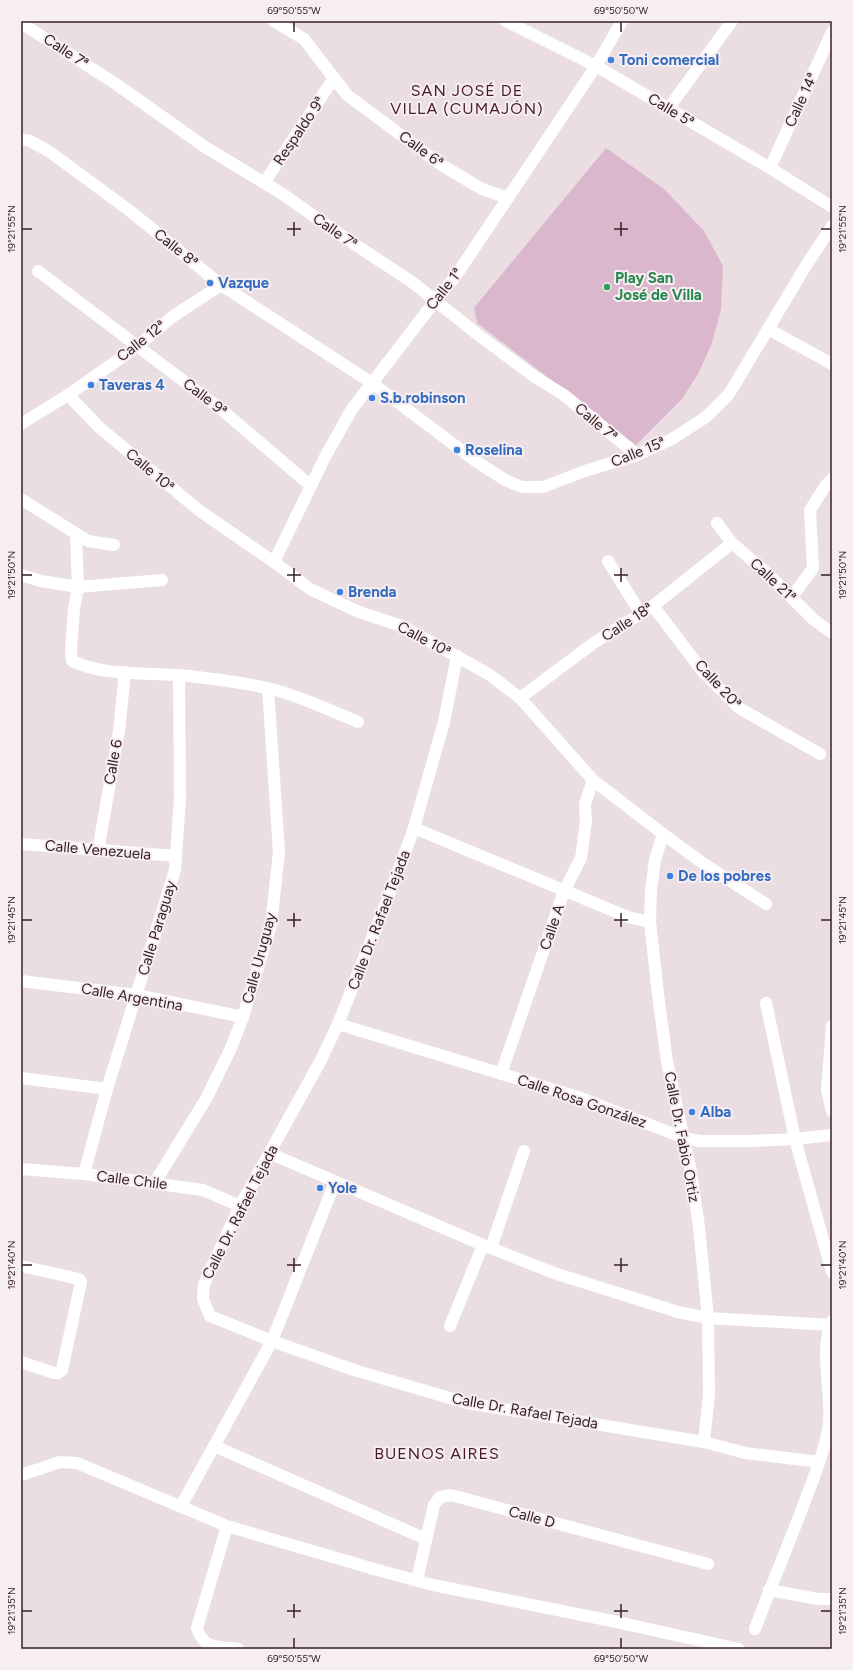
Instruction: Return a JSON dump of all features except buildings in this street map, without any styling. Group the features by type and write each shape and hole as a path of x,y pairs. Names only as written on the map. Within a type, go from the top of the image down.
{"street":[{"name":"Calle 6ª","path":"274,21 304,39 347,95 440,164 482,189 508,198"},
{"name":"Calle 5ª","path":"506,21 596,66 770,168 832,207"},
{"name":"Calle 1ª","path":"274,562 310,486 352,409 455,277 596,66 622,21"},
{"path":"668,109 732,21"},
{"name":"Calle 7ª","path":"21,23 116,84 205,147 264,183 412,282 535,377 564,395 637,455"},
{"name":"Calle 14ª","path":"770,168 832,32"},
{"name":"Respaldo 9ª","path":"264,183 334,78"},
{"name":"Calle 8ª","path":"21,139 30,141 50,152 130,211 221,285 372,383"},
{"name":"Calle 15ª","path":"372,383 477,462 505,480 522,487 543,488 585,471 637,455 672,438 706,417 729,394 807,264 832,226"},
{"name":"Calle 9ª","path":"38,271 222,410 310,486"},
{"name":"Calle 12ª","path":"21,424 68,395 138,346 172,317 221,285"},
{"path":"768,329 832,364"},
{"name":"Calle 10ª","path":"68,395 100,428 200,511 274,562 310,589 359,612 402,626 490,676 520,698 593,780 704,864 766,904"},
{"path":"792,597 814,568 810,510 826,485 832,479"},
{"path":"21,499 88,542 114,545"},
{"name":"Calle 21ª","path":"717,523 732,543 768,574 813,619 832,633"},
{"path":"76,534 78,587 70,650 72,661 85,668 179,675 268,688 318,705 358,722"},
{"name":"Calle 18ª","path":"520,698 595,642 653,606 732,543"},
{"path":"608,561 641,614"},
{"path":"21,575 41,581 78,587 162,580"},
{"name":"Calle 20ª","path":"653,606 704,673 739,708 820,754"},
{"name":"Calle Dr. Rafael Tejada","path":"457,656 444,722 414,828 389,895 338,1024 321,1060 240,1206 204,1284 203,1299 210,1316 272,1341 354,1370 467,1403 704,1442 745,1453 819,1462"},
{"name":"Calle 6","path":"98,851 119,731 125,672"},
{"name":"Calle Paraguay","path":"84,1174 107,1088 175,870 180,798 179,675"},
{"name":"Calle Uruguay","path":"155,1182 206,1099 231,1048 243,1017 271,925 279,852 268,688"},
{"name":"Calle A","path":"502,1074 564,891 581,858 586,821 585,804 593,780"},
{"path":"414,828 628,917 650,922"},
{"name":"Calle Dr. Fabio Ortiz","path":"663,834 655,860 651,891 650,922 667,1062 684,1138 699,1227 708,1318 709,1394 704,1442"},
{"name":"Calle Venezuela","path":"21,844 176,856"},
{"name":"Calle Argentina","path":"21,981 136,994 243,1017"},
{"path":"766,1003 795,1139 832,1272"},
{"name":"Calle Rosa González","path":"338,1024 581,1098 684,1138 700,1142 795,1139 832,1135"},
{"path":"832,1026 827,1090 832,1111"},
{"path":"21,1078 107,1088"},
{"path":"450,1326 487,1247 524,1151"},
{"path":"269,1153 487,1247 554,1273 678,1312 708,1318 831,1323 827,1344 830,1423 819,1462 755,1629"},
{"name":"Calle Chile","path":"21,1169 155,1182 203,1190 240,1206"},
{"path":"181,1506 272,1341 335,1182"},
{"path":"21,1266 78,1279 81,1282 62,1370 58,1373 54,1373 21,1362"},
{"path":"214,1446 426,1539"},
{"path":"21,1475 60,1462 77,1463 227,1526 417,1580 739,1649"},
{"name":"Calle D","path":"417,1580 434,1505 440,1497 451,1495 708,1564"},
{"path":"227,1526 197,1628 200,1639 206,1644 238,1649"},
{"path":"769,1590 818,1599 832,1599"}],"shaded area":[{"name":"Play San José de Villa","path":"606,148 664,189 704,231 723,266 721,309 712,343 698,374 682,399 636,445 477,323 474,308"}],"place":[{"name":"Toni comercial","path":"611,60"},
{"name":"Vazque","path":"210,283"},
{"name":"Play San José de Villa","path":"607,287"},
{"name":"Taveras 4","path":"91,385"},
{"name":"S.b.robinson","path":"372,398"},
{"name":"Roselina","path":"457,450"},
{"name":"Brenda","path":"340,592"},
{"name":"De los pobres","path":"670,876"},
{"name":"Alba","path":"692,1112"},
{"name":"Yole","path":"320,1188"}],"district":[{"name":"SAN JOSÉ DE VILLA (CUMAJÓN)","path":"467,99"},
{"name":"BUENOS AIRES","path":"437,1453"}]}
